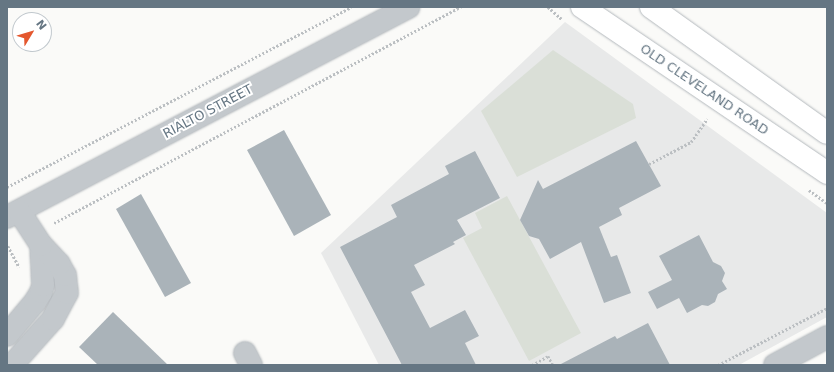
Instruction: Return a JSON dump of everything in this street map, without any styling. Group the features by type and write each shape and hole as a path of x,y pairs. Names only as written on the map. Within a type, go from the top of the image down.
{"highway":[{"name":"OLD CLEVELAND ROAD","path":"582,7 827,172"},
{"path":"651,7 827,133"}],"street":[{"name":"RIALTO STREET","path":"13,214 408,7"},
{"path":"12,365 53,319 67,293 65,274 59,264 13,214"},
{"path":"7,335 35,302 41,292 43,285 41,246"},
{"path":"775,365 827,337"}],"path":[{"path":"7,187 352,7"},
{"path":"57,230 54,223 462,7"},
{"path":"649,164 691,142 707,119"},
{"path":"7,246 22,274"},
{"path":"718,365 827,308"},
{"path":"532,365 548,356 553,365"}],"shaded area":[{"path":"565,22 827,213 827,317 739,365 379,365 321,253"},
{"path":"553,50 633,104 636,118 517,177 481,111"},
{"path":"507,196 581,333 529,361 463,238 482,228 475,213"}],"building":[{"path":"284,130 331,215 294,236 247,150"},
{"path":"636,141 661,186 619,208 622,215 599,227 611,257 617,255 631,293 604,303 581,242 550,259 539,239 529,236 520,220 538,180 543,189"},
{"path":"475,151 500,198 457,220 466,235 453,242 455,244 414,265 425,285 411,292 430,328 465,310 479,336 465,343 476,365 402,365 340,247 397,217 391,205 449,174 445,166"},
{"path":"141,194 191,283 165,297 116,209"},
{"path":"699,235 713,262 721,266 725,273 722,281 727,289 718,294 715,302 708,306 702,305 687,313 679,298 657,309 648,292 672,280 659,256"},
{"path":"113,312 168,365 98,365 79,347"},
{"path":"648,323 670,365 559,365 615,336 617,339"}]}
